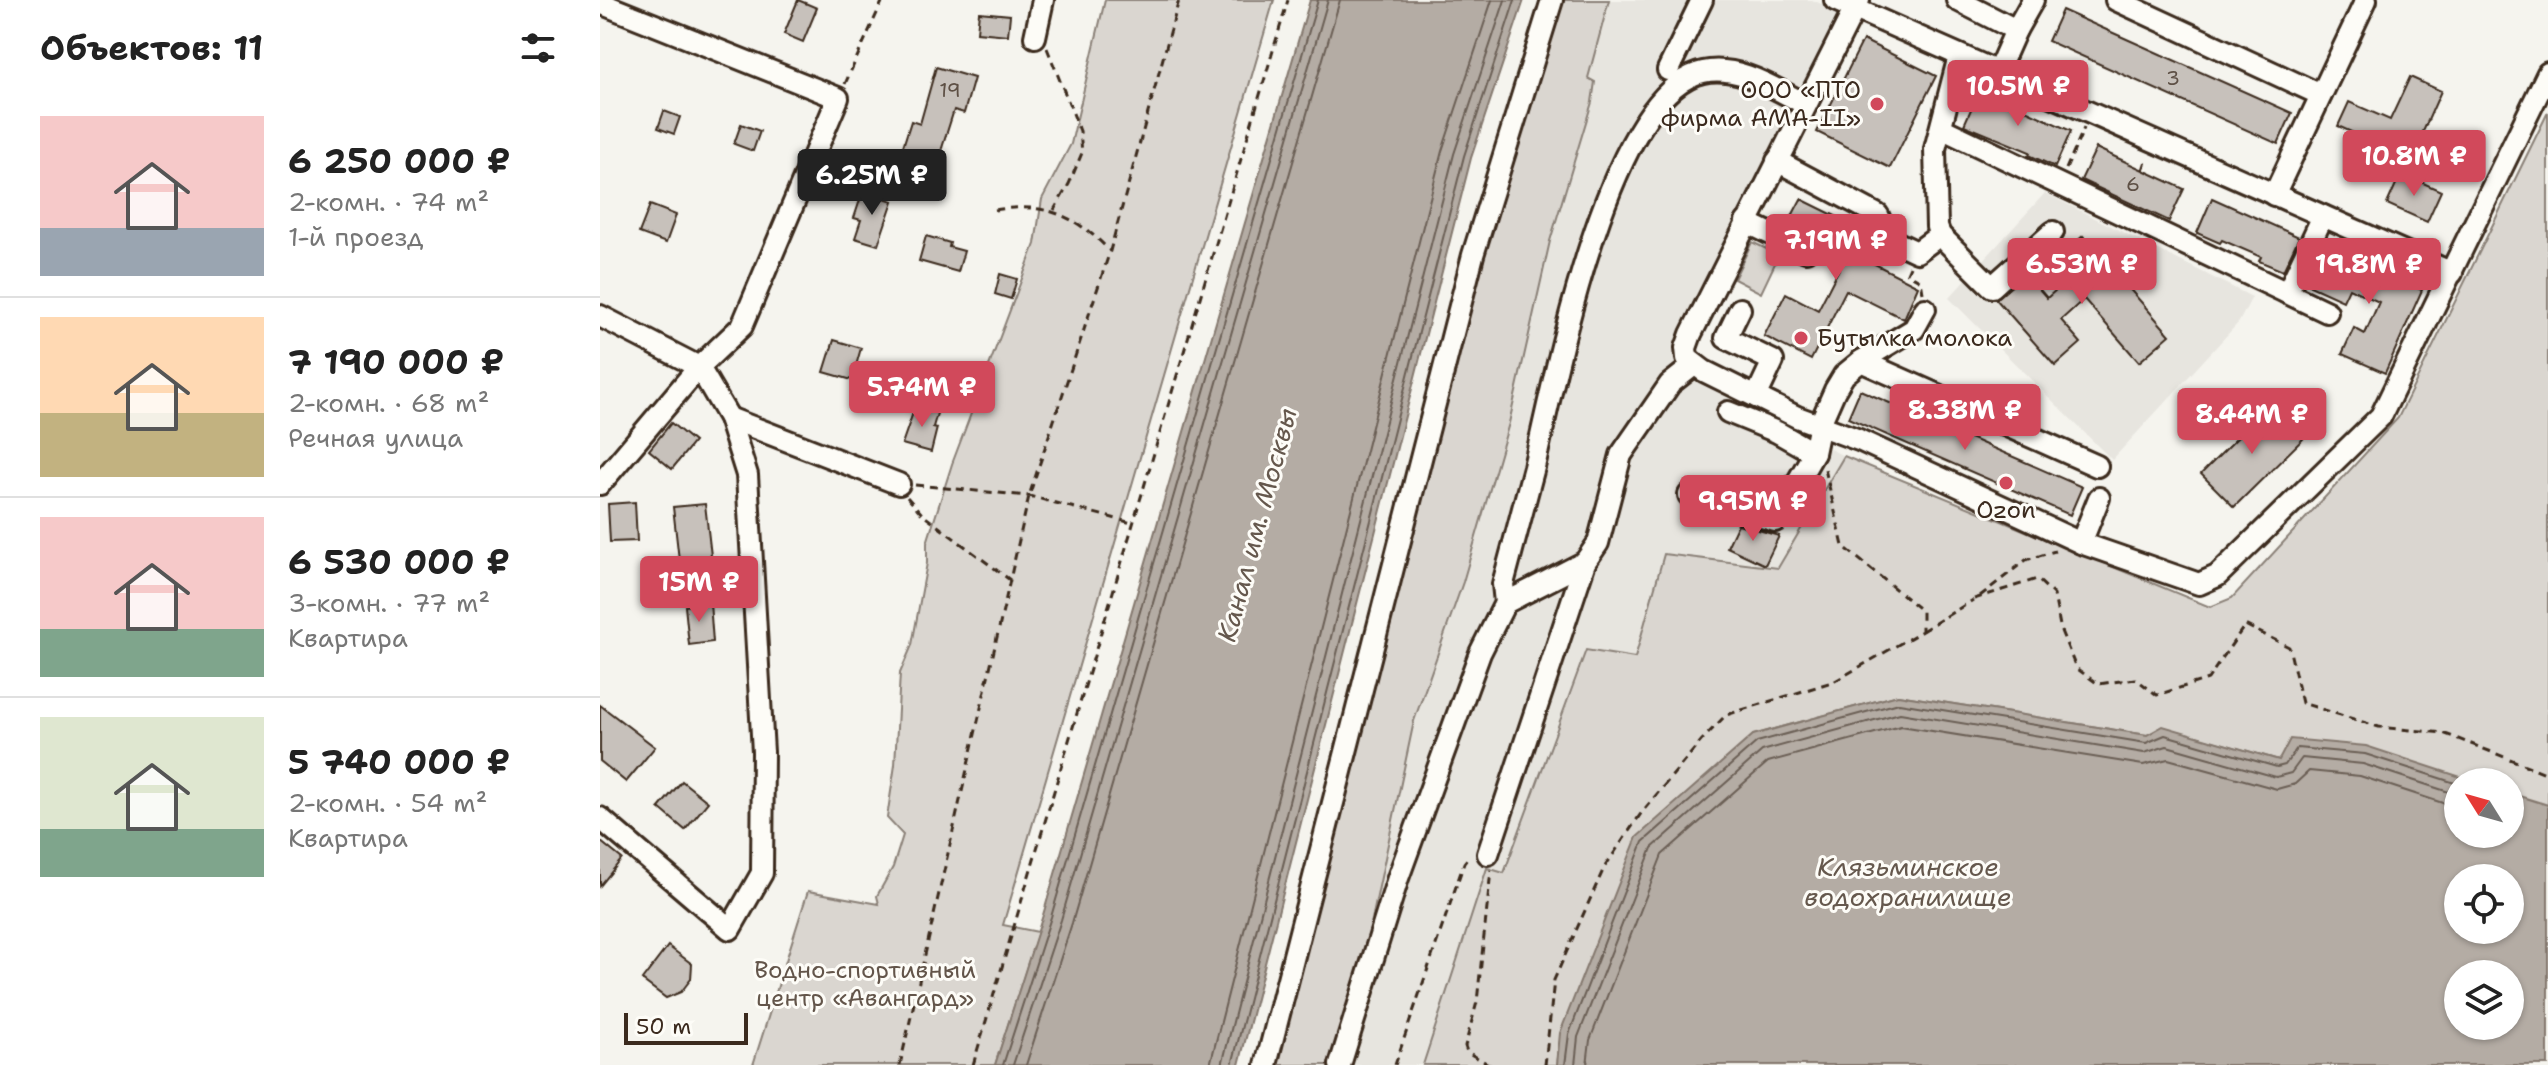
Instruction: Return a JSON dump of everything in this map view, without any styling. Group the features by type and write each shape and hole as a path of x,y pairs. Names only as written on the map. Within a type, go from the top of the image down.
{"street":[{"path":"1035,37 1043,0"},
{"path":"1266,1065 1473,255 1552,0"},
{"path":"1668,70 1702,0"},
{"path":"1957,0 2016,30"},
{"path":"1997,73 2033,0"},
{"path":"2116,0 2321,95"},
{"path":"2274,195 2362,1"},
{"path":"600,3 838,98 742,326 699,367 600,484"},
{"path":"2452,273 1959,56 1850,3 1805,104 1686,348 1687,358 1694,365 1797,417 1820,424 2081,543 2199,584 2217,576 2381,416 2452,273 2548,73"},
{"path":"1959,56 1935,149 1940,235 1992,287 2053,232"},
{"path":"1340,1065 1398,878 1480,653 1505,603 1503,584 1534,466 1553,373 1597,224 1641,127 1656,103 1701,72 1727,70 1805,104"},
{"path":"1941,128 2327,312"},
{"path":"1777,161 1878,215 1887,238 1917,252 1940,235"},
{"path":"2287,293 2323,216"},
{"path":"1746,222 1806,251"},
{"path":"1740,309 1726,338 1773,361 1756,397"},
{"path":"1689,495 1775,521 1814,453 1820,424 1844,375 1914,329 1925,309"},
{"path":"600,316 699,367 729,418 747,475 763,752 762,873 730,929 600,818"},
{"path":"1861,361 2097,466"},
{"path":"1488,854 1585,562 1598,543 1621,455 1670,384 1694,365"},
{"path":"1728,412 1777,432 1814,453"},
{"path":"729,418 899,484"},
{"path":"2081,543 2099,498"},
{"path":"1505,603 1585,562"}],"path":[{"path":"838,98 883,0"},
{"path":"900,1065 1029,496 1110,251 1179,0"},
{"path":"973,1065 1288,0"},
{"path":"1035,37 1048,48 1080,131 1082,153 1054,210"},
{"path":"2059,186 2090,114"},
{"path":"995,210 1033,207 1054,210 1083,226 1110,251"},
{"path":"1917,252 1907,273 1921,281 1925,309"},
{"path":"1814,453 1825,469 1831,487 1843,546 1922,611 1922,631"},
{"path":"899,484 1029,496 1133,523"},
{"path":"899,484 923,515 1010,580"},
{"path":"1545,1065 1554,980 1604,868 1642,812 1726,715 1835,681 1974,599 2026,560 2081,543"},
{"path":"1974,599 2037,579 2054,595 2061,631 2076,668 2098,684 2136,679 2157,695 2208,679 2245,625 2289,647 2302,703 2379,727 2443,733 2548,774"},
{"path":"1395,1065 1464,863 1473,852 1488,854 1492,872 1477,1002 1465,1046 1467,1052 1490,1065"}],"shaded area":[{"path":"1609,0 1812,0 1836,10 1840,16 1675,351 1676,365 1686,377 1844,456 1778,568 1664,554 1635,658 1585,651 1504,873 1487,869 1423,1065 1331,1065 1362,967 1414,721 1463,582 1509,423 1550,241 1592,102 1595,82 1588,78"},
{"path":"2045,193 2252,297 2239,322 2112,460 1949,298"}],"green space":[{"name":"Водно-спортивный центр «Авангард»","path":"1105,0 1274,0 1003,925 1038,932 995,1065 753,1065 808,891 879,904 877,896 893,867 903,835 887,818 895,765 900,673 912,645 927,563 927,543 952,464 1035,244 1042,199 1071,144"},
{"path":"1562,0 1609,0 1588,78 1595,82 1592,102 1550,241 1509,423 1463,582 1414,721 1362,967 1331,1065 1277,1065 1484,258 1528,102"},
{"path":"2548,112 2548,807 2524,799 2524,768 2444,768 2444,779 2279,760 2164,727 2147,735 1898,695 1753,735 1561,1033 1557,1065 1423,1065 1487,868 1504,873 1586,650 1635,658 1664,554 1778,568 1844,456 2210,607 2232,598 2398,418"},
{"path":"1752,242 1779,255 1761,293 1734,279"}],"water":[{"name":"Канал им. Москвы","path":"1310,0 1524,0 1471,158 1239,1065 995,1065 1043,915"},
{"name":"Клязьминское водохранилище","path":"1898,695 2147,735 2163,726 2279,760 2290,739 2366,746 2444,772 2444,848 2524,848 2524,797 2548,805 2548,1065 1557,1065 1560,1033 1637,837 1753,735"}],"building":[{"path":"798,0 817,8 803,42 784,34"},
{"path":"2062,10 2292,113 2278,144 2048,41"},
{"path":"979,12 1010,15 1008,35 977,32"},
{"name":"ООО «ПТО фирма АМА-II»","path":"1863,40 1936,76 1890,168 1817,132"},
{"path":"936,67 974,78 964,113 954,110 936,167 900,156 911,121 920,124"},
{"path":"2410,77 2441,91 2411,159 2338,126 2349,102 2390,120"},
{"path":"1980,89 2071,131 2055,167 2029,155 2030,152 1964,125"},
{"path":"664,111 680,117 674,134 658,128"},
{"path":"741,124 760,131 753,151 734,144"},
{"path":"2096,148 2184,189 2169,221 2081,180"},
{"path":"2401,173 2441,191 2427,222 2387,204"},
{"path":"863,191 893,201 878,245 855,238 861,220 854,218"},
{"path":"2212,198 2299,237 2283,271 2259,261 2261,257 2197,233"},
{"path":"1801,199 1872,234 1873,239 1863,258 1918,286 1904,319 1846,290 1811,360 1764,336 1786,293 1818,310 1843,261 1791,229 1797,219 1792,216"},
{"path":"650,205 676,215 666,243 639,233"},
{"path":"926,236 964,251 958,272 919,261"},
{"path":"2083,236 2170,335 2139,362 2084,299 2061,320 2081,343 2055,366 1996,299 2026,274 2047,298 2067,280 2052,263"},
{"path":"2327,248 2422,290 2385,373 2342,354 2354,328 2365,334 2379,302 2349,288 2343,301 2310,286"},
{"path":"1000,274 1017,279 1011,299 995,294"},
{"path":"834,340 861,348 852,380 824,372"},
{"path":"1860,390 2082,487 2070,515 1848,418"},
{"path":"916,404 938,410 931,452 902,444"},
{"path":"2270,405 2303,439 2234,507 2201,474"},
{"path":"671,423 694,442 672,469 649,450"},
{"path":"635,502 637,541 610,542 608,504"},
{"path":"705,504 711,556 679,560 673,507"},
{"path":"1738,524 1779,536 1765,565 1727,547"},
{"path":"710,603 713,642 689,645 685,606"},
{"path":"600,705 655,747 626,782 600,761"},
{"path":"682,781 708,802 685,830 659,808"},
{"path":"600,841 622,859 600,886"},
{"path":"668,946 692,964 691,979 681,992 666,998 642,980"}],"place":[{"name":"ООО «ПТО фирма АМА-II»","path":"1877,104"},
{"name":"Бутылка молока","path":"1801,338"},
{"name":"Ozon","path":"2006,483"}]}
